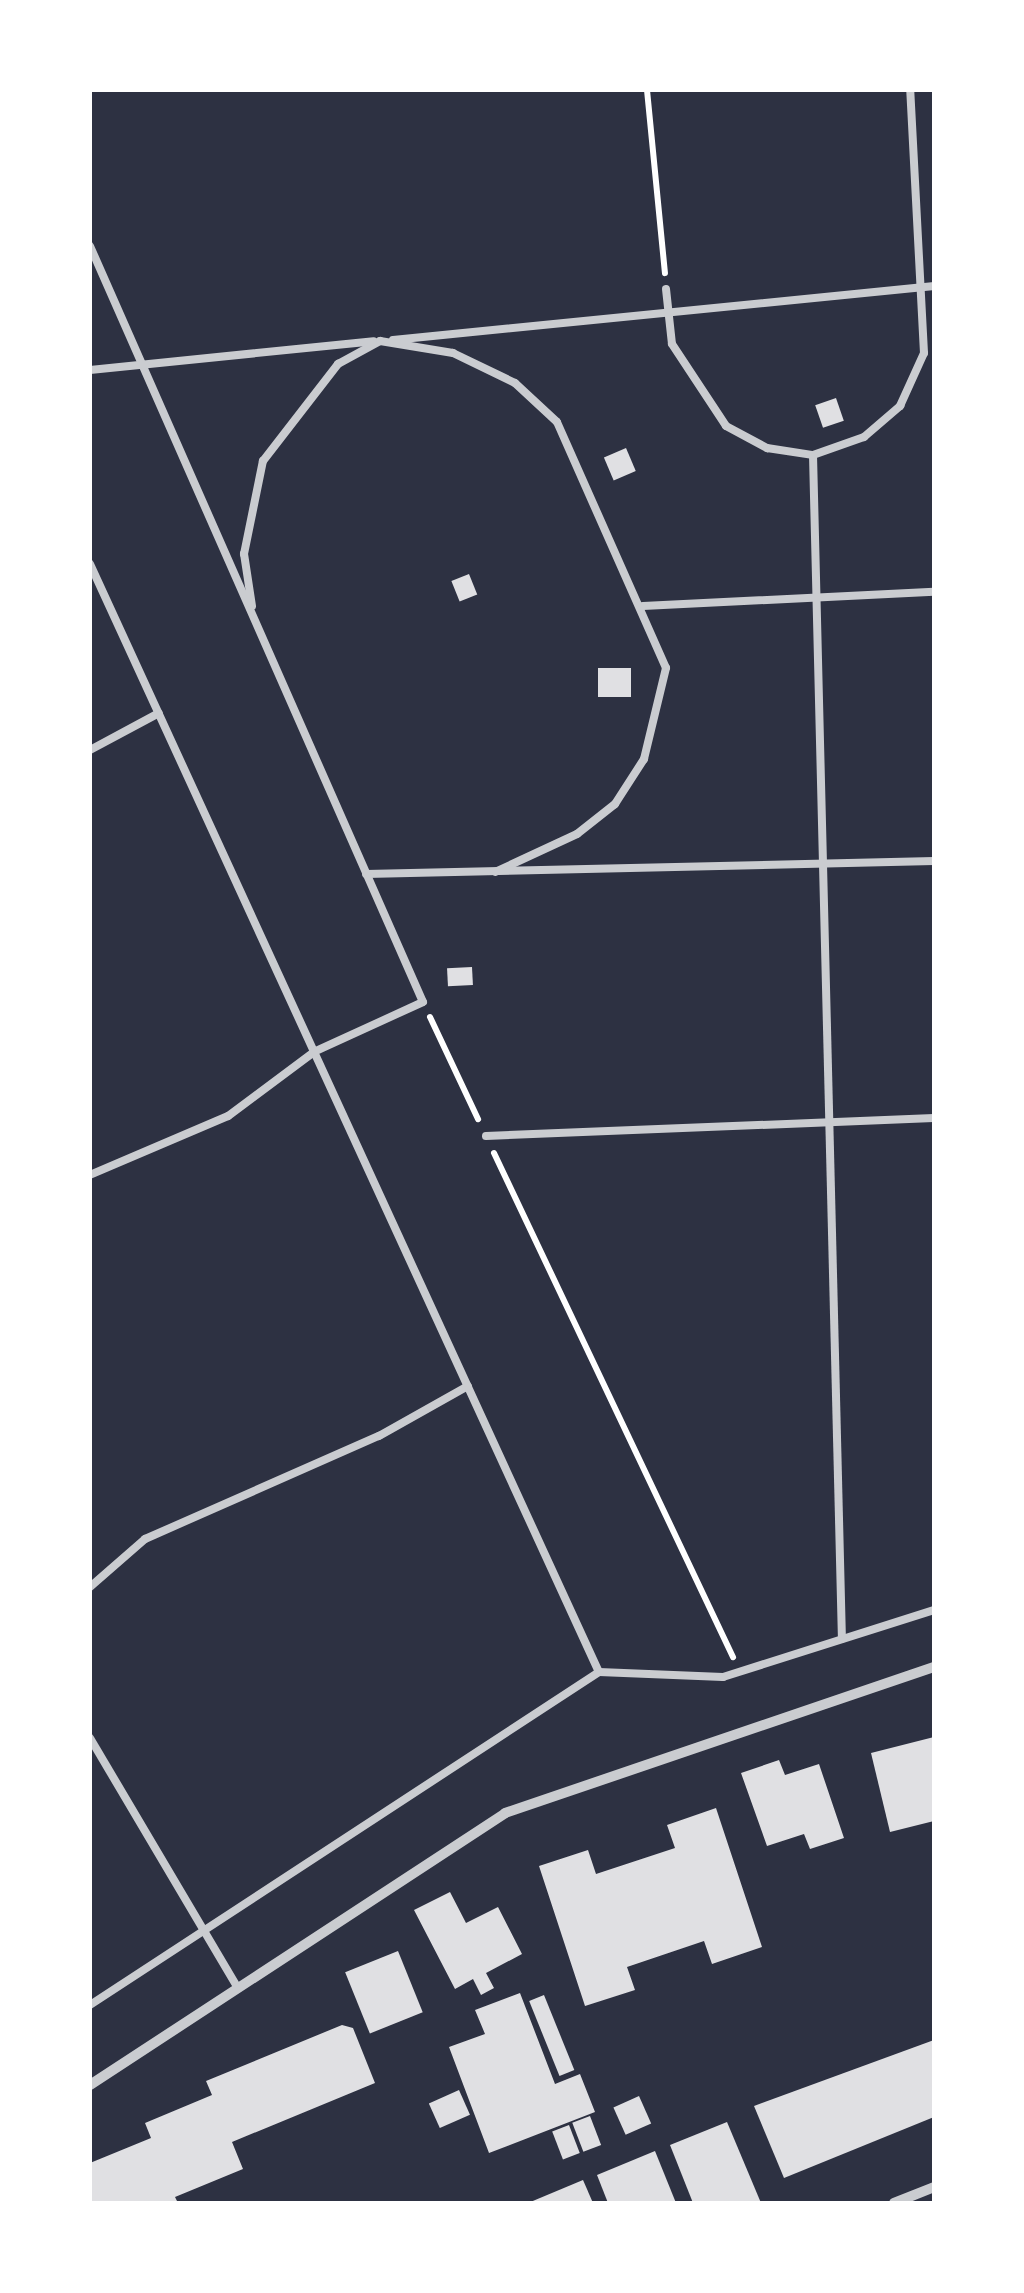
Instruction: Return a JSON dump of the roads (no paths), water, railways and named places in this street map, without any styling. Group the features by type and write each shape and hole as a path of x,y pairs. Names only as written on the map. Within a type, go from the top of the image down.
{"street":[{"path":"90,2085 505,1813 934,1666"},
{"path":"894,2203 934,2186"}],"lane":[{"path":"666,289 680,361 726,426 767,448 812,456 864,436 900,406 924,353 930,286 910,90"},
{"path":"90,246 423,1002 314,1052 228,1116 90,1174"},
{"path":"90,370 930,286"},
{"path":"254,618 244,554 262,461 316,387 380,340 452,353 515,384 556,422 643,606 666,668 644,759 615,804 577,834 494,872"},
{"path":"812,456 842,1639"},
{"path":"90,564 599,1672"},
{"path":"643,606 934,592"},
{"path":"90,750 159,713"},
{"path":"366,874 934,861"},
{"path":"486,1136 934,1118"},
{"path":"90,1587 145,1539 379,1436 468,1386"},
{"path":"90,2005 599,1672 740,1672 934,1610"},
{"path":"90,1738 238,1988"}]}
